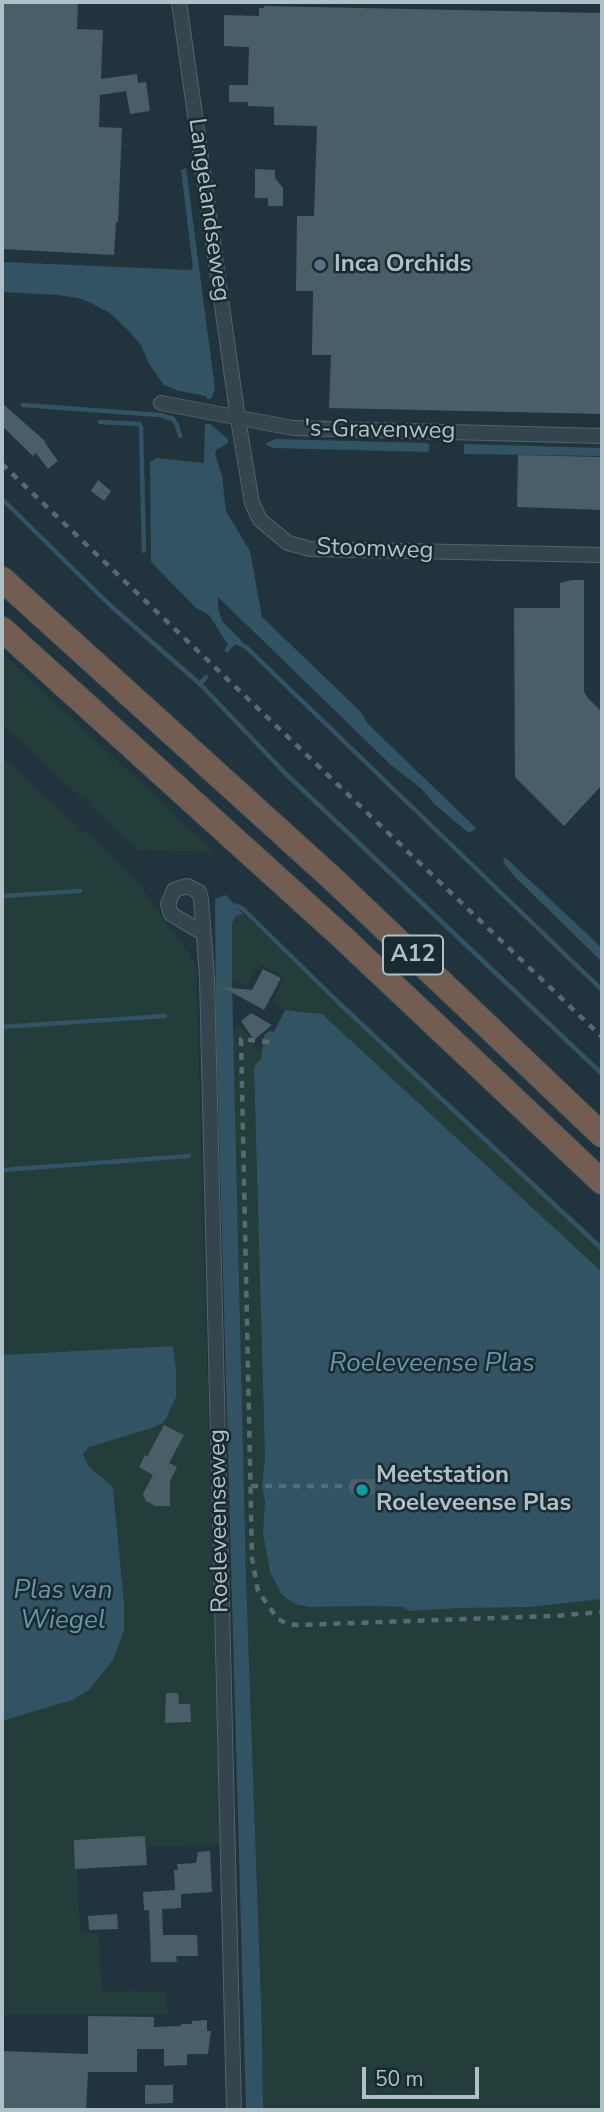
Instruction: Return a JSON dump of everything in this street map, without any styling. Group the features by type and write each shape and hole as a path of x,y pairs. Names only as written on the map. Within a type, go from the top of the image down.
{"highway":[{"name":"A12","path":"2,579 335,881 602,1135"},
{"name":"A12","path":"2,629 291,890 602,1182"}],"street":[{"name":"Langelandseweg","path":"179,2 238,419"},
{"name":"'s-Gravenweg","path":"161,404 293,428 602,436"},
{"name":"Stoomweg","path":"238,419 252,503 260,520 288,543 310,549 602,555"},
{"name":"Roeleveenseweg","path":"203,933 207,976 234,2110"}],"green space":[{"path":"2,653 214,852 138,850 2,724"},
{"path":"2,758 133,876 196,964 220,1845 76,1847 80,1933 99,1933 102,1992 167,1991 167,2014 2,2014 2,1721 72,1699 89,1690 113,1660 124,1630 124,1603 113,1487 88,1467 83,1454 88,1447 164,1422 175,1397 176,1368 173,1346 2,1355"},
{"path":"243,914 376,1034 602,1246 602,1272 322,1014 285,1010 273,1002 284,977 260,965 247,985 232,982 232,924 235,916"},
{"path":"239,1025 254,1043 254,1048 262,1049 261,1059 254,1069 265,1457 263,1519 270,1572 282,1595 295,1604 309,1607 402,1607 409,1611 531,1607 602,1599 602,2110 263,2110 246,1577 233,1026"}],"water":[{"path":"186,168 215,389 211,399 164,385 149,364 141,345 128,330 110,313 91,303 57,295 2,292 2,262 193,268 181,170"},
{"path":"205,424 210,424 228,439 228,443 216,450 215,454 222,476 226,511 250,551 262,617 476,828 469,833 434,804 422,789 391,765 218,597 222,621 242,641 230,648 209,615 196,608 151,562 150,462 157,458 204,463"},
{"path":"276,439 427,443 430,446 428,452 274,448 266,445"},
{"path":"464,444 602,448 602,456 464,454"},
{"path":"505,857 602,948 602,962 515,877 503,862"},
{"path":"226,895 243,914 235,916 232,924 232,982 246,1577 263,2110 246,2110 216,1018 215,899"},
{"name":"Roeleveense Plas","path":"285,1010 322,1014 602,1272 602,1599 531,1607 409,1611 402,1607 309,1607 295,1604 282,1595 270,1572 263,1533 265,1501 262,1486 265,1457 254,1069 261,1059 264,1035 270,1031 274,1032"},
{"name":"Plas van Wiegel","path":"173,1346 176,1397 164,1422 89,1447 83,1454 89,1467 113,1487 124,1630 113,1660 89,1690 72,1700 2,1721 2,1355"}],"building":[{"path":"2,2 78,2 77,29 103,30 101,79 137,74 138,83 146,82 150,111 130,114 126,91 100,95 99,127 122,128 114,255 2,249"},
{"path":"259,8 602,13 602,414 329,408 331,355 312,355 313,291 296,291 297,216 314,216 317,126 274,125 274,107 229,102 229,85 248,85 249,47 224,46 224,15 259,16"},
{"path":"255,169 275,170 275,178 283,188 283,206 268,206 268,198 255,198"},
{"path":"2,403 46,442 58,461 48,469 36,453 33,456 2,426"},
{"path":"518,455 602,457 602,510 517,507"},
{"path":"98,480 111,491 104,501 91,491"},
{"path":"584,580 584,691 602,712 602,785 564,826 515,777 514,608 560,608 560,583"},
{"path":"263,969 281,978 264,1010 222,987 252,990"},
{"path":"251,1013 272,1025 254,1040 241,1021"},
{"path":"164,1425 184,1435 169,1463 177,1467 170,1481 170,1506 155,1506 146,1501 143,1494 153,1475 139,1467"},
{"name":"Meetstation Roeleveense Plas","path":"350,1479 375,1479 375,1495 350,1494"},
{"path":"166,1693 178,1693 179,1704 190,1704 191,1722 165,1723"},
{"path":"145,1836 147,1865 75,1869 74,1840"},
{"path":"210,1851 212,1892 181,1894 181,1908 162,1909 163,1935 197,1935 198,1956 176,1956 177,1962 151,1962 149,1910 144,1910 143,1892 175,1890 174,1870 178,1870 177,1864 196,1863 198,1852"},
{"path":"117,1914 118,1929 89,1930 88,1916"},
{"path":"88,2016 154,2017 154,2027 181,2026 192,2024 192,2021 207,2020 207,2031 211,2031 208,2054 187,2054 187,2065 164,2066 164,2049 137,2049 137,2072 88,2072 86,2110 2,2109 2,2051 88,2054"},
{"path":"145,2085 173,2085 173,2103 145,2104"}],"waterway":[{"path":"23,405 160,415 173,419 180,436"},
{"path":"100,422 139,424 141,427 144,551"},
{"path":"2,499 112,607 200,684 285,773 602,1074"},
{"path":"227,650 234,641 246,647 602,990"},
{"path":"200,684 206,677"},
{"path":"2,896 80,891"},
{"path":"232,905 242,908 339,1003 602,1249"},
{"path":"2,1027 165,1016"},
{"path":"2,1170 189,1156"}],"railway":[{"path":"2,464 602,1037"},
{"path":"269,1042 241,1039 252,1558 258,1591 277,1618 296,1625 602,1612"},
{"path":"251,1486 350,1486"}],"place":[{"name":"Inca Orchids","path":"320,265"},
{"name":"Meetstation Roeleveense Plas","path":"362,1490"}]}
